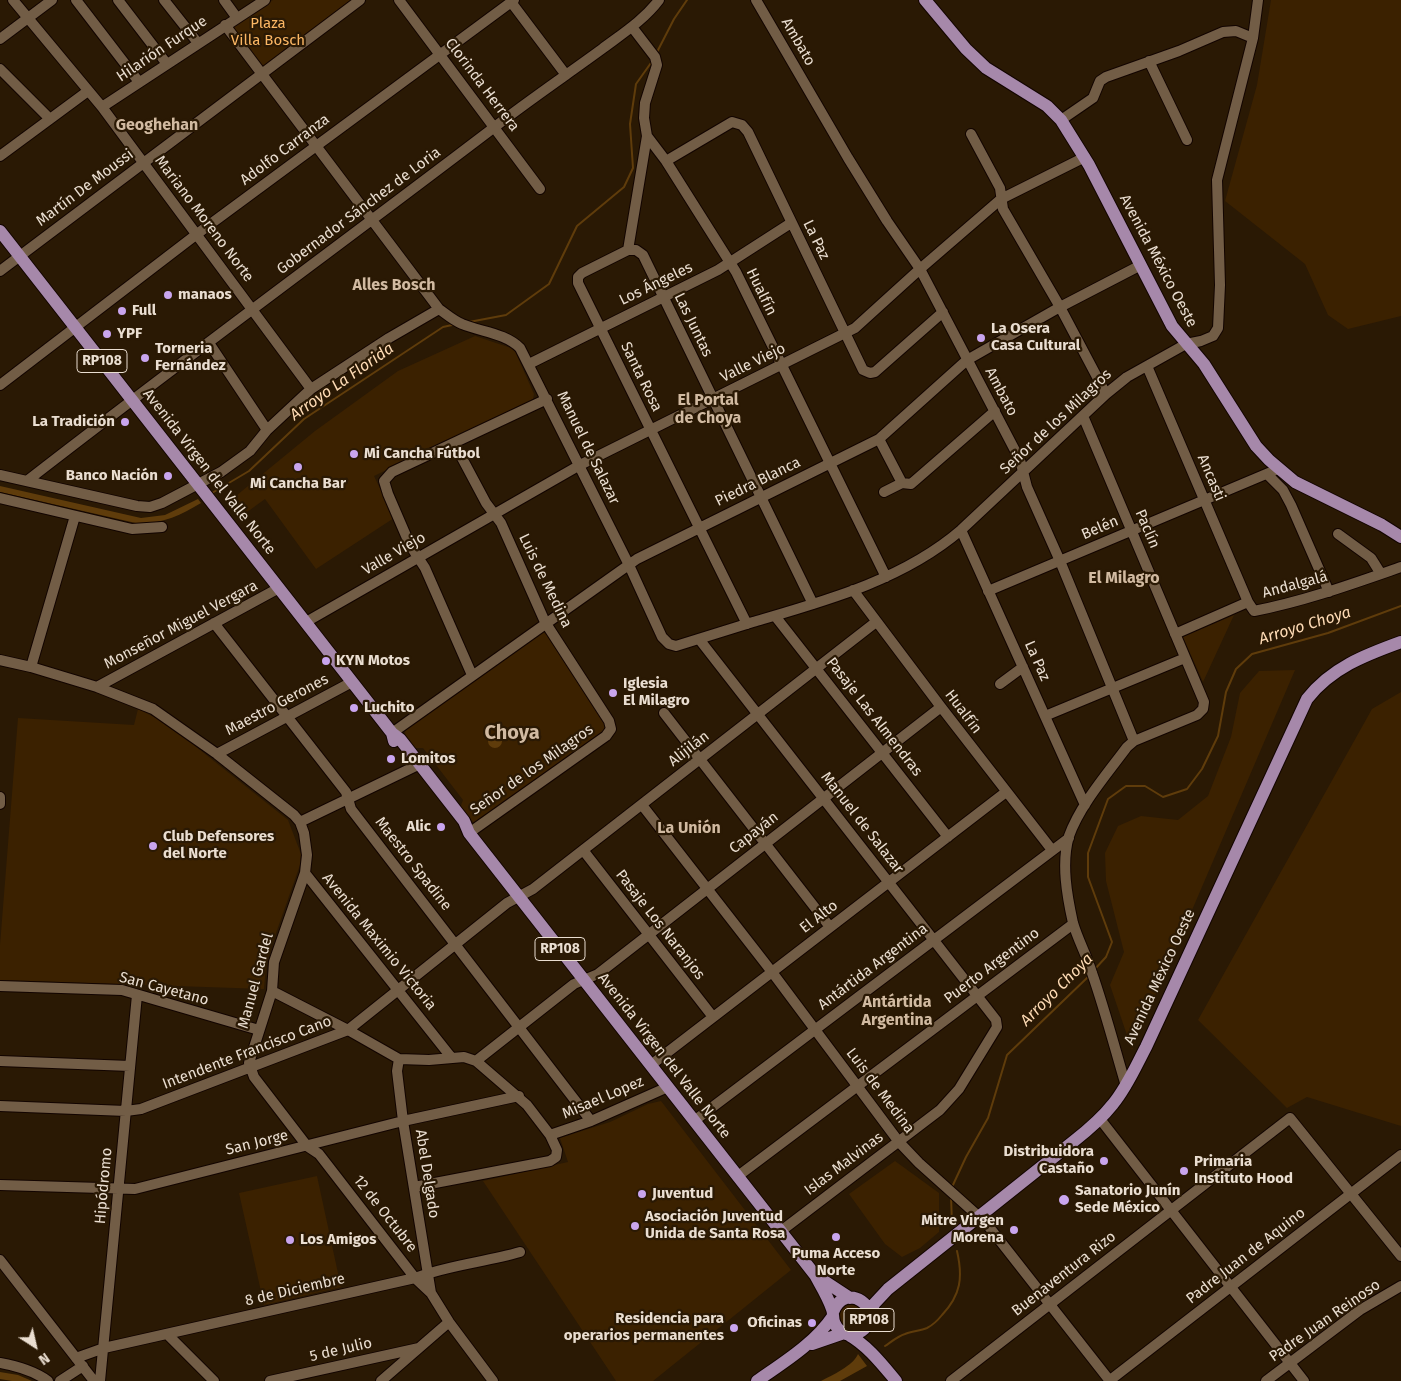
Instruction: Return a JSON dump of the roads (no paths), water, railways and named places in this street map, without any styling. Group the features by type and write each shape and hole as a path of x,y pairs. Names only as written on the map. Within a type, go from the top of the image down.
{"main road":[{"name":"Avenida México Oeste","path":"925,0 966,49 986,68 1047,106 1061,120 1085,157 1172,326 1204,364 1272,471 1382,525 1401,537"},
{"name":"Avenida Virgen del Valle Norte","path":"0,231 280,588 392,733 395,742 417,766 459,825 469,833 815,1275 833,1314"},
{"name":"Avenida México Oeste","path":"869,1318 874,1304 888,1289 1100,1119 1113,1104 1126,1086 1146,1047 1307,699 1317,686 1343,666 1401,642"},
{"name":"Avenida Virgen del Valle Norte","path":"815,1275 831,1287 853,1298"},
{"name":"Avenida México Oeste","path":"853,1298 875,1294 888,1289"},
{"name":"RP108","path":"879,1359 870,1337 866,1304 853,1298 839,1302 833,1314 836,1326 879,1359 896,1381"},
{"path":"757,1381 802,1348 823,1329 833,1314"},
{"name":"RP108","path":"845,1334 858,1333 867,1326 869,1318"},
{"path":"802,1348 827,1338 845,1334"}],"street":[{"name":"Mariano Moreno Norte","path":"13,0 102,107 311,389"},
{"path":"0,39 52,0"},
{"path":"76,0 139,82"},
{"path":"118,0 167,64"},
{"path":"164,0 198,43"},
{"path":"224,0 237,18"},
{"name":"Martín De Moussi","path":"0,271 360,0"},
{"name":"Clorinda Herrera","path":"399,0 540,188"},
{"name":"Gobernador Sánchez de Loria","path":"27,481 494,127 632,27 659,0"},
{"name":"Ambato","path":"756,0 848,158 887,221 920,269 1020,460 1027,487 1060,561 1134,741"},
{"name":"Señor de los Milagros","path":"668,644 676,646 813,604 853,590 924,558 943,546 1106,394 1128,377 1186,344 1213,336 1218,328 1220,285 1217,180 1253,38 1258,0"},
{"name":"Hilarión Furque","path":"102,107 261,1"},
{"path":"513,1 566,75"},
{"name":"Adolfo Carranza","path":"0,385 197,234 513,1"},
{"path":"1236,31 1255,19"},
{"name":"Manuel de Salazar","path":"225,25 438,309 461,324 496,334 515,343 520,348 580,465 662,637 668,644"},
{"path":"632,27 655,57 657,65 645,103 644,118 647,136 632,250"},
{"path":"1061,120 1093,98 1100,81 1106,77 1223,32 1236,31 1253,38"},
{"path":"1148,61 1188,140"},
{"path":"0,69 50,119"},
{"path":"0,156 88,91"},
{"name":"La Paz","path":"666,161 732,122 742,125 748,132 863,370 870,374 875,372 943,312"},
{"path":"971,134 1000,188 1003,209 1060,307 1106,394"},
{"name":"Hualfín","path":"647,136 666,161 736,272 886,576"},
{"name":"Valle Viejo","path":"306,622 580,465 846,334 1001,199 1085,157"},
{"name":"Los Ángeles","path":"529,364 718,270 791,222"},
{"name":"Santa Rosa","path":"632,250 582,273 578,277 578,283 747,624"},
{"name":"Las Juntas","path":"632,250 643,255 813,604"},
{"name":"Piedra Blanca","path":"392,733 545,622 637,559 879,439 967,360 1060,307 1141,265"},
{"path":"0,475 137,506 150,507 162,503 201,488 250,451 267,430 311,389 389,338 438,309"},
{"path":"209,343 267,430"},
{"name":"Ancasti","path":"1147,366 1248,602"},
{"path":"472,675 425,568 406,536 384,481 392,472 547,399"},
{"path":"884,492 902,483 911,484 995,411"},
{"name":"Paclín","path":"1083,416 1204,702 1203,709 1197,715 1134,741"},
{"path":"879,439 902,483"},
{"name":"Luis de Medina","path":"454,443 486,503 500,523 545,622 609,721 611,730"},
{"path":"1272,471 1291,505 1329,592"},
{"name":"Belén","path":"988,591 1272,471"},
{"path":"0,498 132,529 162,527"},
{"path":"31,667 75,516"},
{"name":"La Paz","path":"961,530 1085,805"},
{"path":"1338,534 1367,554 1382,574"},
{"name":"Andalgalá","path":"1175,634 1248,602 1254,611 1294,603 1401,567"},
{"name":"Monseñor Miguel Vergara","path":"97,687 280,588"},
{"name":"Hualfín","path":"853,590 1052,850"},
{"name":"Pasaje Las Almendras","path":"776,616 948,837"},
{"name":"Alijilán","path":"519,897 533,890 876,622"},
{"name":"Maestro Spadine","path":"214,623 346,792 351,809 591,1121"},
{"name":"Manuel de Salazar","path":"699,639 996,1020 997,1027"},
{"path":"1045,716 1185,658"},
{"path":"0,660 31,667 97,687 153,709 216,754 294,815 300,822 417,766"},
{"path":"1000,684 1023,667"},
{"name":"Maestro Gerones","path":"216,754 352,682"},
{"name":"Capayán","path":"476,1061 574,984 598,974 941,707"},
{"path":"664,713 830,927"},
{"name":"Señor de los Milagros","path":"469,833 606,736 611,730"},
{"path":"1126,1086 1092,973 1074,924 1066,883 1066,857 1069,838 1075,822 1127,746 1134,741"},
{"name":"El Alto","path":"651,1065 1006,792"},
{"path":"0,798 0,804"},
{"name":"Luis de Medina","path":"642,805 772,972 899,1142 919,1163 986,1223 1110,1381"},
{"name":"Avenida Maximio Victoria","path":"300,822 307,855 305,873 451,1058"},
{"name":"Antártida Argentina","path":"694,1121 1069,838"},
{"name":"Pasaje Los Naranjos","path":"583,850 713,1017"},
{"name":"Manuel Gardel","path":"251,1068 249,1063 272,991 274,962 305,873"},
{"name":"Intendente Francisco Cano","path":"0,1106 126,1111 141,1109 348,1030 499,909 519,897"},
{"name":"Puerto Argentino","path":"738,1176 1074,924"},
{"name":"San Cayetano","path":"0,986 122,990 259,1030"},
{"path":"272,991 399,1058 429,1060 464,1057 476,1061 519,1096 550,1136 557,1150 556,1157 550,1161 414,1187"},
{"name":"Hipódromo","path":"100,1381 137,995"},
{"name":"Islas Malvinas","path":"781,1231 899,1142 951,1100 997,1027"},
{"name":"Abel Delgado","path":"399,1058 397,1071 403,1121 431,1293"},
{"path":"0,1061 130,1066"},
{"name":"12 de Octubre","path":"251,1068 254,1077 308,1146 319,1154 415,1278 431,1293 449,1322 493,1381"},
{"name":"Misael Lopez","path":"550,1136 591,1121 668,1087"},
{"name":"San Jorge","path":"0,1185 135,1189 403,1121 519,1096"},
{"name":"Buenaventura Rizo","path":"951,1381 1290,1118 1351,1194"},
{"path":"1100,1119 1304,1381"},
{"name":"Padre Juan de Aquino","path":"1110,1381 1401,1155"},
{"path":"1351,1194 1401,1256"},
{"name":"8 de Diciembre","path":"60,1381 79,1362 104,1348 415,1278 520,1252"},
{"path":"0,1260 94,1381"},
{"name":"Padre Juan Reinoso","path":"1266,1381 1360,1310 1401,1286"},
{"path":"381,1381 449,1322"},
{"path":"167,1334 214,1381"},
{"name":"5 de Julio","path":"270,1381 419,1348"},
{"path":"0,1363 19,1368 48,1381"}],"waterway":[{"name":"Arroyo La Florida","path":"656,54 674,19 687,0"},
{"name":"Arroyo La Florida","path":"469,322 506,315 549,284 577,226 624,187 633,168 630,124 636,84 653,60"},
{"name":"Arroyo La Florida","path":"212,493 249,471 304,419 443,327 452,325"},
{"name":"Arroyo Choya","path":"1094,970 1106,957 1112,942 1088,877 1088,853 1108,799 1126,786 1145,786 1163,797 1187,789 1202,769 1218,736 1226,692 1236,669 1252,654 1328,633 1401,606"},
{"name":"Arroyo Choya","path":"952,1187 988,1118 1007,1055 1089,976"},
{"name":"Arroyo Choya","path":"951,1196 952,1224"},
{"name":"Arroyo Choya","path":"885,1346 902,1335 929,1327 948,1308 957,1293 959,1285 960,1269 957,1251"}],"place":[{"name":"manaos","path":"168,295"},
{"name":"Full","path":"122,311"},
{"name":"YPF","path":"107,334"},
{"name":"La Osera Casa Cultural","path":"981,338"},
{"name":"Torneria Fernández","path":"145,358"},
{"name":"La Tradición","path":"125,422"},
{"name":"Mi Cancha Fútbol","path":"354,454"},
{"name":"Mi Cancha Bar","path":"298,467"},
{"name":"Banco Nación","path":"168,476"},
{"name":"KYN Motos","path":"326,661"},
{"name":"Iglesia El Milagro","path":"613,693"},
{"name":"Luchito","path":"354,708"},
{"name":"Lomitos","path":"391,759"},
{"name":"Alic","path":"441,827"},
{"name":"Club Defensores del Norte","path":"153,846"},
{"name":"Distribuidora Castaño","path":"1104,1161"},
{"name":"Primaria Instituto Hood","path":"1184,1171"},
{"name":"Juventud","path":"642,1194"},
{"name":"Sanatorio Junín Sede México","path":"1064,1200"},
{"name":"Asociación Juventud Unida de Santa Rosa","path":"635,1226"},
{"name":"Mitre Virgen Morena","path":"1014,1230"},
{"name":"Puma Acceso Norte","path":"836,1237"},
{"name":"Los Amigos","path":"290,1240"},
{"name":"Oficinas","path":"812,1323"},
{"name":"Residencia para operarios permanentes","path":"734,1328"}],"district":[{"name":"Geoghehan","path":"157,126"},
{"name":"Alles Bosch","path":"394,286"},
{"name":"El Portal de Choya","path":"708,410"},
{"name":"El Milagro","path":"1124,579"},
{"name":"Choya","path":"512,733"},
{"name":"La Unión","path":"689,829"},
{"name":"Antártida Argentina","path":"897,1012"}],"park label":[{"name":"Plaza Villa Bosch","path":"268,32"}]}
